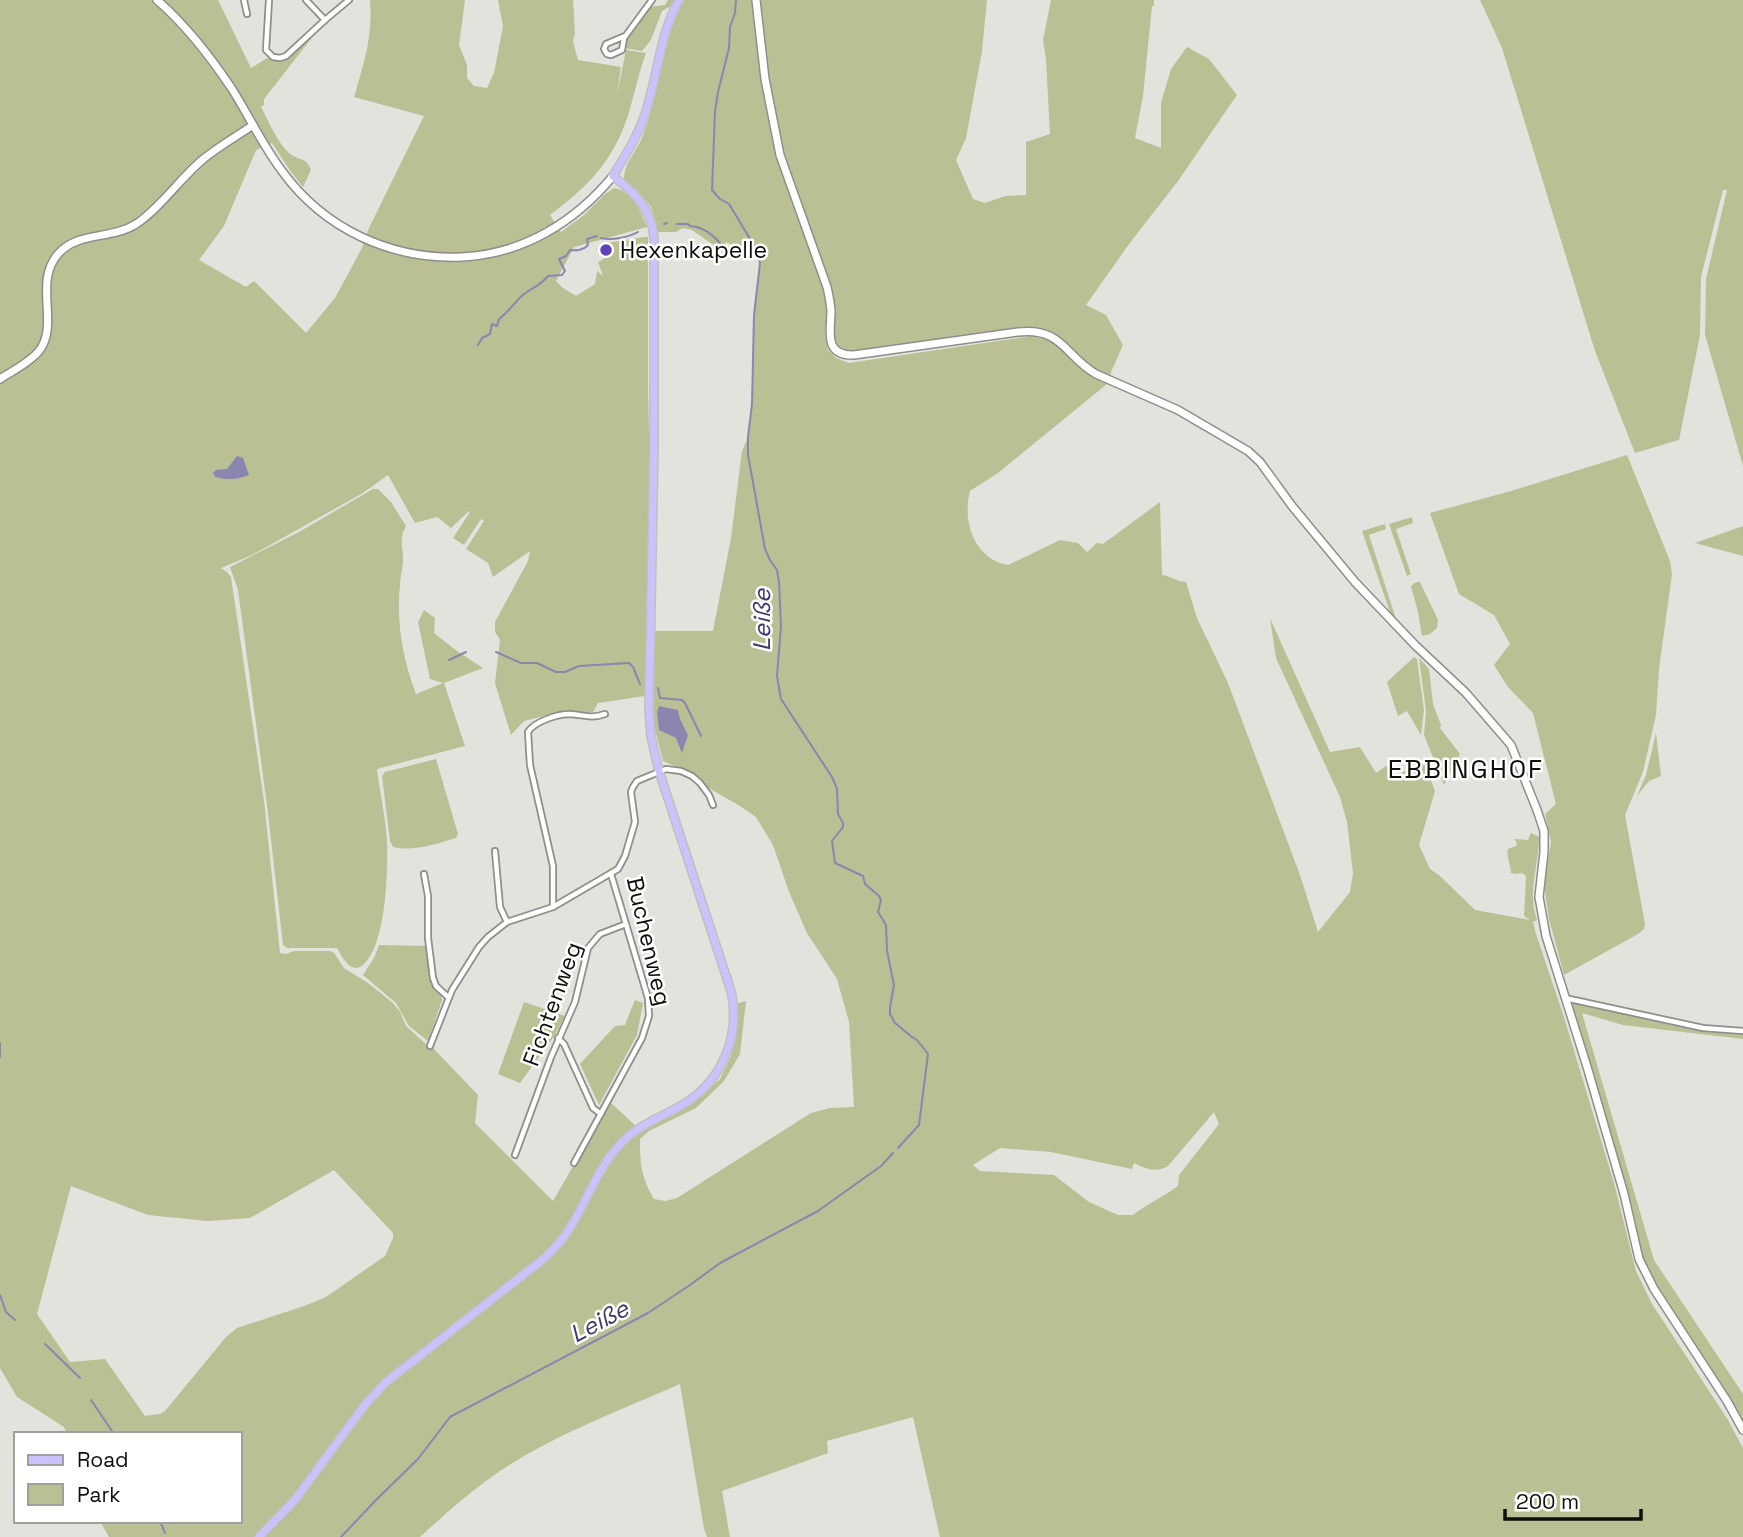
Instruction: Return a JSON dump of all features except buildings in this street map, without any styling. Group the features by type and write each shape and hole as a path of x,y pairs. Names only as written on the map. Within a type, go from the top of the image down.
{"main road":[{"path":"259,1537 295,1500 364,1406 385,1383 546,1257 563,1239 603,1168 621,1143 643,1126 694,1097 711,1081 724,1060 734,1029 732,996 659,771 651,737 649,710 655,394 653,232 649,216 639,200 613,176 638,133 662,40 679,0"}],"street":[{"path":"157,0 195,37 290,182 314,206 364,239 391,249 434,257 480,255 505,250 543,234 570,218 613,176"},
{"path":"244,0 247,14"},
{"path":"269,0 267,51 273,57 280,58 286,56 349,0"},
{"path":"306,0 325,20"},
{"path":"625,36 606,44 604,49 607,54 621,51 625,36 652,0"},
{"path":"755,0 775,134 784,171 827,287 831,306 830,339 834,349 842,355 854,355 1018,332 1046,334 1065,345 1087,369 1178,410 1227,438 1254,456 1354,582 1466,693 1511,745 1544,831 1539,884 1549,948 1624,1194 1637,1252 1665,1307 1743,1430"},
{"path":"0,379 34,356 42,346 47,323 46,282 48,271 58,254 75,241 122,231 138,223 201,161 253,125"},
{"path":"553,907 553,870 530,765 530,729 539,723 568,714 592,718 605,714"},
{"path":"659,771 673,769 692,776 706,790 713,805"},
{"name":"Buchenweg","path":"574,1163 642,1038 648,1020 647,993 611,874 618,869 625,856 635,822 631,798 633,786 639,780 659,771"},
{"path":"495,851 500,907 507,922"},
{"path":"424,874 433,978 438,988 448,997"},
{"path":"430,1046 448,997 483,942 507,922 553,907 611,874"},
{"name":"Fichtenweg","path":"515,1155 558,1038 575,1002 590,944 604,932 626,924"},
{"path":"1565,998 1703,1028 1743,1031"},
{"path":"558,1038 564,1044 593,1108 601,1114"}],"green space":[{"path":"0,0 218,0 251,68 272,55 274,59 285,57 314,35 264,99 264,105 261,107 285,148 309,166 311,170 303,187 272,143 256,150 224,226 199,260 246,287 254,281 306,333 335,298 362,248 369,228 424,116 354,97 369,38 370,0 465,0 459,45 467,65 467,78 474,86 487,88 494,73 503,26 498,0 573,0 573,42 578,60 621,67 617,95 626,50 646,53 623,129 608,158 577,193 550,215 561,232 614,188 627,193 639,208 647,227 574,247 556,281 576,296 595,284 597,271 603,276 598,262 610,251 607,243 648,237 651,461 645,696 598,703 593,712 567,710 524,721 511,735 495,683 500,640 495,632 495,622 528,561 530,551 493,577 488,563 466,549 484,521 481,519 464,545 453,538 469,511 451,528 437,517 415,523 388,475 363,493 252,555 221,568 231,577 264,801 280,953 330,951 344,968 393,1003 406,1026 433,1048 478,1095 475,1123 553,1201 610,1102 637,1127 694,1103 720,1079 731,1056 737,1025 736,1004 746,1001 740,1054 724,1081 696,1108 649,1131 640,1139 641,1163 646,1184 654,1199 665,1201 677,1198 811,1113 830,1108 854,1107 849,1022 837,979 807,933 773,845 756,817 686,775 688,772 663,761 653,722 655,631 713,631 731,538 742,451 751,420 754,315 760,263 758,258 726,242 722,251 692,230 683,228 676,232 658,232 651,207 624,179 626,167 641,140 649,118 665,50 676,17 684,0 987,0 982,51 966,138 956,160 973,199 985,203 1005,196 1026,195 1026,142 1050,134 1043,40 1051,0 1154,0 1143,96 1135,138 1161,148 1161,103 1171,69 1187,47 1209,59 1237,95 1178,181 1086,305 1106,315 1123,345 1108,379 1088,368 1058,336 1031,327 842,353 832,339 834,299 828,281 825,336 828,350 836,358 849,363 1032,336 1051,341 1089,374 1107,384 998,473 970,491 968,514 973,537 987,555 1008,565 1060,540 1078,543 1087,552 1097,543 1103,544 1160,502 1162,575 1186,582 1197,618 1228,683 1300,875 1318,932 1350,892 1353,873 1347,822 1340,797 1276,658 1270,618 1330,752 1360,747 1376,773 1386,766 1396,775 1424,763 1435,791 1419,845 1430,869 1475,910 1530,920 1524,916 1526,877 1522,873 1511,873 1508,849 1516,846 1514,839 1528,840 1531,833 1539,837 1533,889 1537,920 1533,922 1536,934 1614,1183 1636,1271 1652,1304 1728,1420 1743,1448 1743,1537 940,1537 913,1417 827,1441 828,1453 722,1491 730,1537 707,1537 680,1384 588,1424 521,1458 479,1486 420,1537 109,1537 101,1523 242,1523 242,1432 66,1432 64,1427 17,1397 0,1368","holes":["1214,1112 1219,1124 1179,1175 1178,1186 1133,1215 1118,1215 1089,1202 1054,1175 980,1171 973,1165 1000,1148 1051,1152 1132,1169 1134,1163 1155,1170 1168,1166","334,1170 393,1233 385,1256 326,1297 237,1328 226,1337 160,1414 145,1416 105,1359 70,1362 37,1314 71,1186 148,1215 208,1221 250,1218"]},
{"path":"668,0 675,0 662,11 651,40 642,51 624,48 649,7 665,5"},
{"path":"1480,0 1743,0 1743,466 1705,335 1706,279 1727,190 1723,190 1701,277 1700,335 1679,440 1635,453 1595,351 1502,48"},
{"path":"1627,455 1670,561 1672,574 1659,669 1656,715 1643,772 1625,815 1645,924 1638,934 1564,975 1549,919 1544,885 1551,842 1545,814 1556,804 1533,713 1508,687 1494,665 1510,644 1494,615 1459,594 1430,513"},
{"path":"373,489 378,489 391,502 406,526 402,540 399,613 404,654 416,694 443,683 430,679 418,622 424,610 435,618 434,633 483,668 444,683 465,746 377,769 387,844 384,907 371,954 364,964 355,968 348,964 337,948 287,948 283,945 238,590 230,567 299,532"},
{"path":"1412,517 1413,523 1396,529 1411,574 1407,576 1389,524"},
{"path":"1385,524 1386,529 1369,535 1395,616 1391,615 1362,531"},
{"path":"1743,526 1743,556 1695,543"},
{"path":"1420,582 1438,620 1437,628 1422,636 1411,586"},
{"path":"1414,657 1417,659 1424,710 1421,735 1407,711 1398,716 1387,682"},
{"path":"1419,658 1429,669 1433,704 1440,728 1460,754 1444,785 1424,735 1426,711"},
{"path":"1656,733 1661,776 1649,781 1637,796 1646,775"},
{"path":"436,759 458,834 456,838 424,847 393,847 382,776 385,772"},
{"path":"379,945 426,946 431,982 442,1000 428,1041 409,1026 396,1003 363,975"},
{"path":"635,1000 643,1003 637,1035 599,1105 580,1064 615,1026 625,1025"},
{"path":"524,1002 565,1016 555,1035 520,1083 498,1074"},
{"path":"1571,1002 1698,1031 1743,1035 1743,1039 1623,1025 1582,1013 1654,1260 1743,1394 1743,1422 1657,1288 1644,1263 1632,1209"}],"shaded area":[{"path":"237,456 243,458 249,475 232,479 215,477 213,473 216,470 227,469"},
{"path":"659,706 678,710 688,735 682,753 676,738 659,730"}],"waterway":[{"name":"Leiße","path":"736,0 715,112 712,190 729,204 755,247 760,263 754,315 748,455 765,549 777,570 779,582 781,626 777,676 781,699 837,789 838,814 843,827 832,841 835,863 863,876 865,884 881,900 878,912 886,925 887,951 894,985 890,1014 895,1023 917,1040 928,1054 919,1125 898,1148"},
{"path":"677,224 688,224 706,231 726,250 750,257 757,255"},
{"path":"601,238 620,238 638,232"},
{"path":"478,345 482,338 490,334 492,324 497,326 499,319 524,294 548,276 562,275 565,271 559,259 566,256 570,250 584,248 588,245 587,239 597,236"},
{"path":"449,660 466,652"},
{"path":"496,652 521,663 537,663 556,672 565,672 579,666 629,663 640,684"},
{"path":"658,688 660,698 682,700 685,703 701,736"},
{"path":"0,1043 0,1057"},
{"name":"Leiße","path":"341,1537 418,1459 450,1417 648,1313 720,1263 818,1211 881,1166 893,1153"},
{"path":"0,1295 6,1312 15,1320"},
{"path":"45,1344 80,1378"},
{"path":"91,1400 113,1432"},
{"path":"161,1523 165,1533"}],"place":[{"name":"Hexenkapelle","path":"606,250"}],"district":[{"name":"EBBINGHOF","path":"1466,769"}]}
